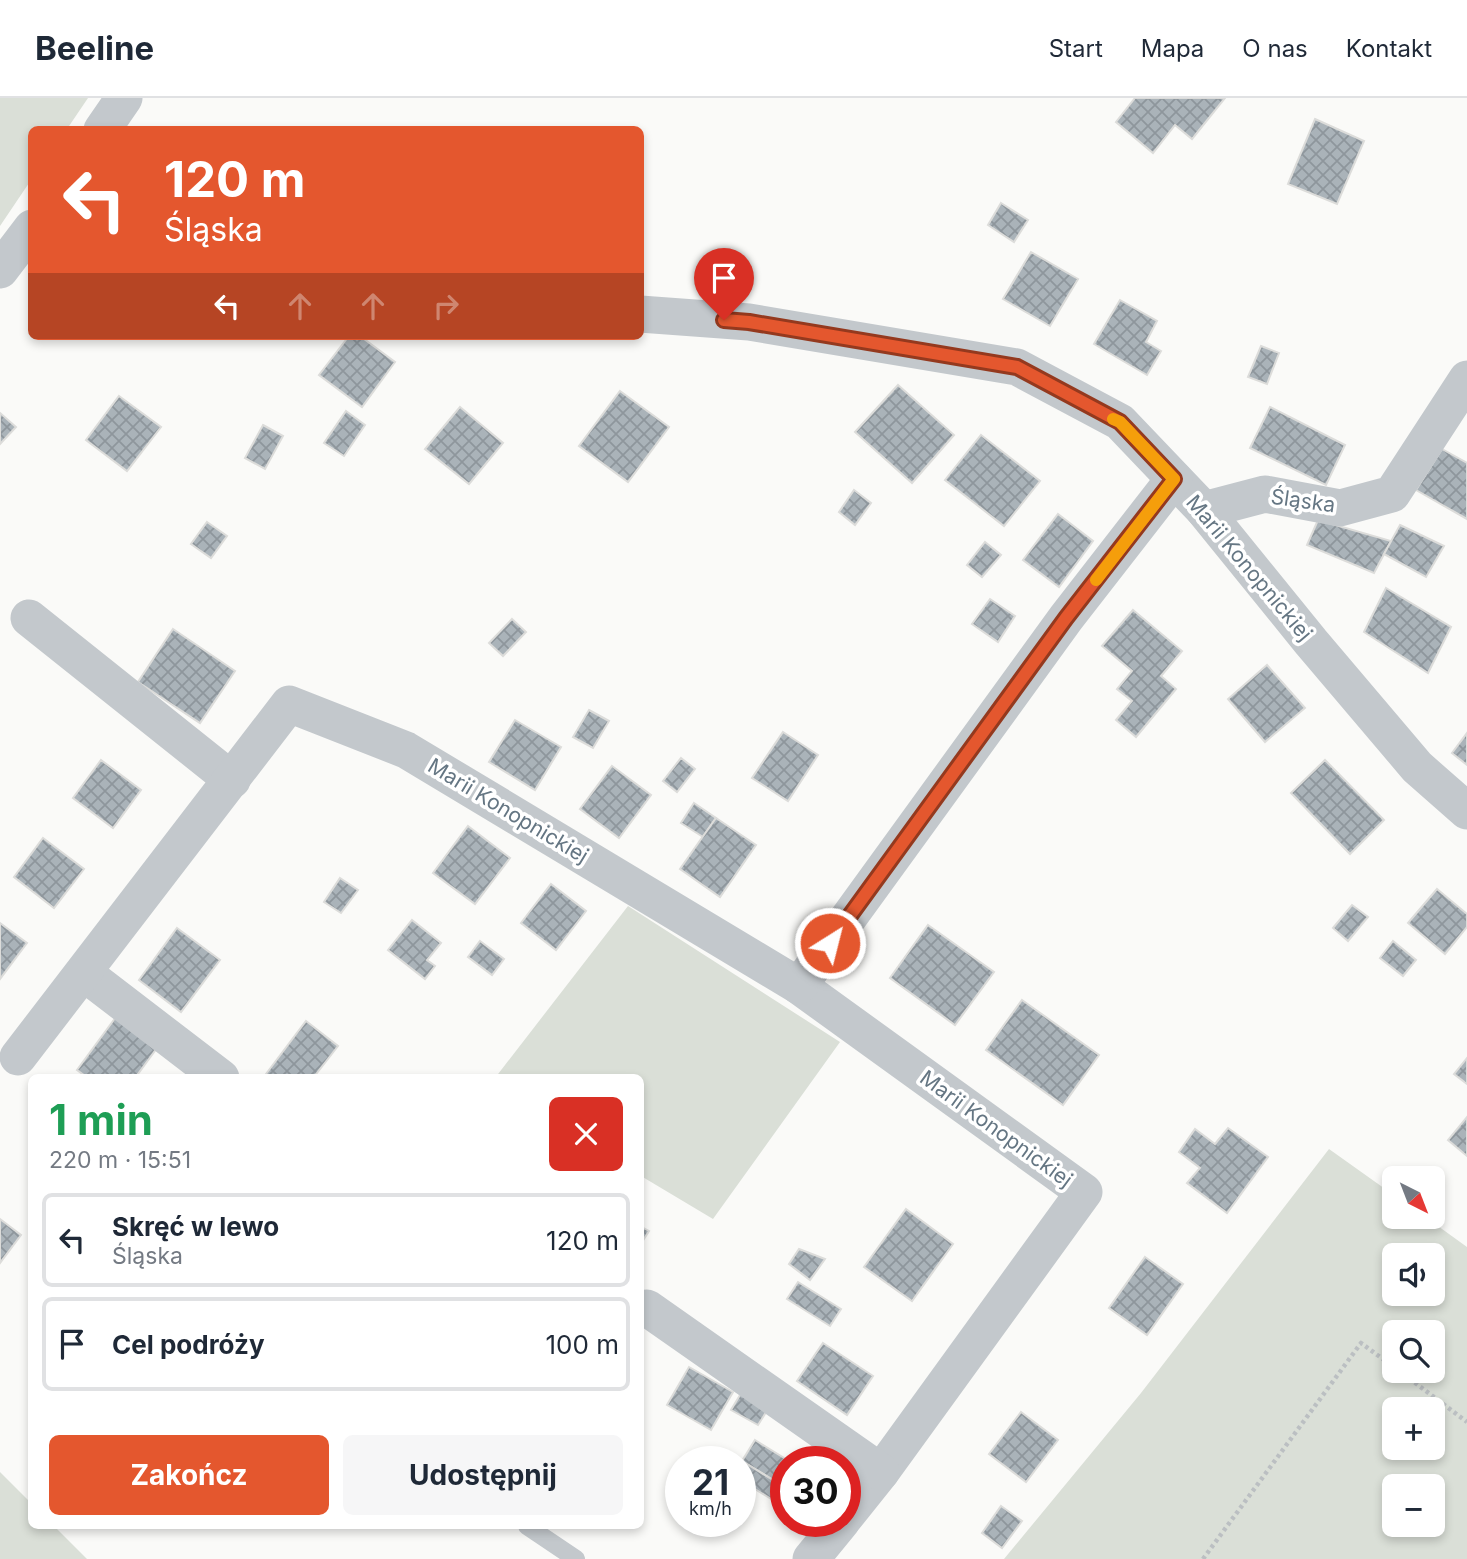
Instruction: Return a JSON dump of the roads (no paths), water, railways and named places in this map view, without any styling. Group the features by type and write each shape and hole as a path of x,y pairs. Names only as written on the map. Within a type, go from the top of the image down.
{"street":[{"path":"105,126 124,98"},
{"path":"644,314 749,322 1017,367 1120,422 1174,479"},
{"name":"Śląska","path":"1204,510 1265,494 1340,508 1392,494 1467,379"},
{"name":"Marii Konopnickiej","path":"799,986 1066,618 1174,479 1204,510 1417,767 1467,811"},
{"path":"29,618 232,780"},
{"name":"Marii Konopnickiej","path":"18,1057 289,704 406,750 799,986 1084,1192 861,1497"},
{"path":"84,973 216,1074"},
{"path":"647,1308 881,1472"},
{"name":"Marii Konopnickiej","path":"811,1559 829,1537"}],"lane":[{"path":"531,1529 576,1559"}]}
